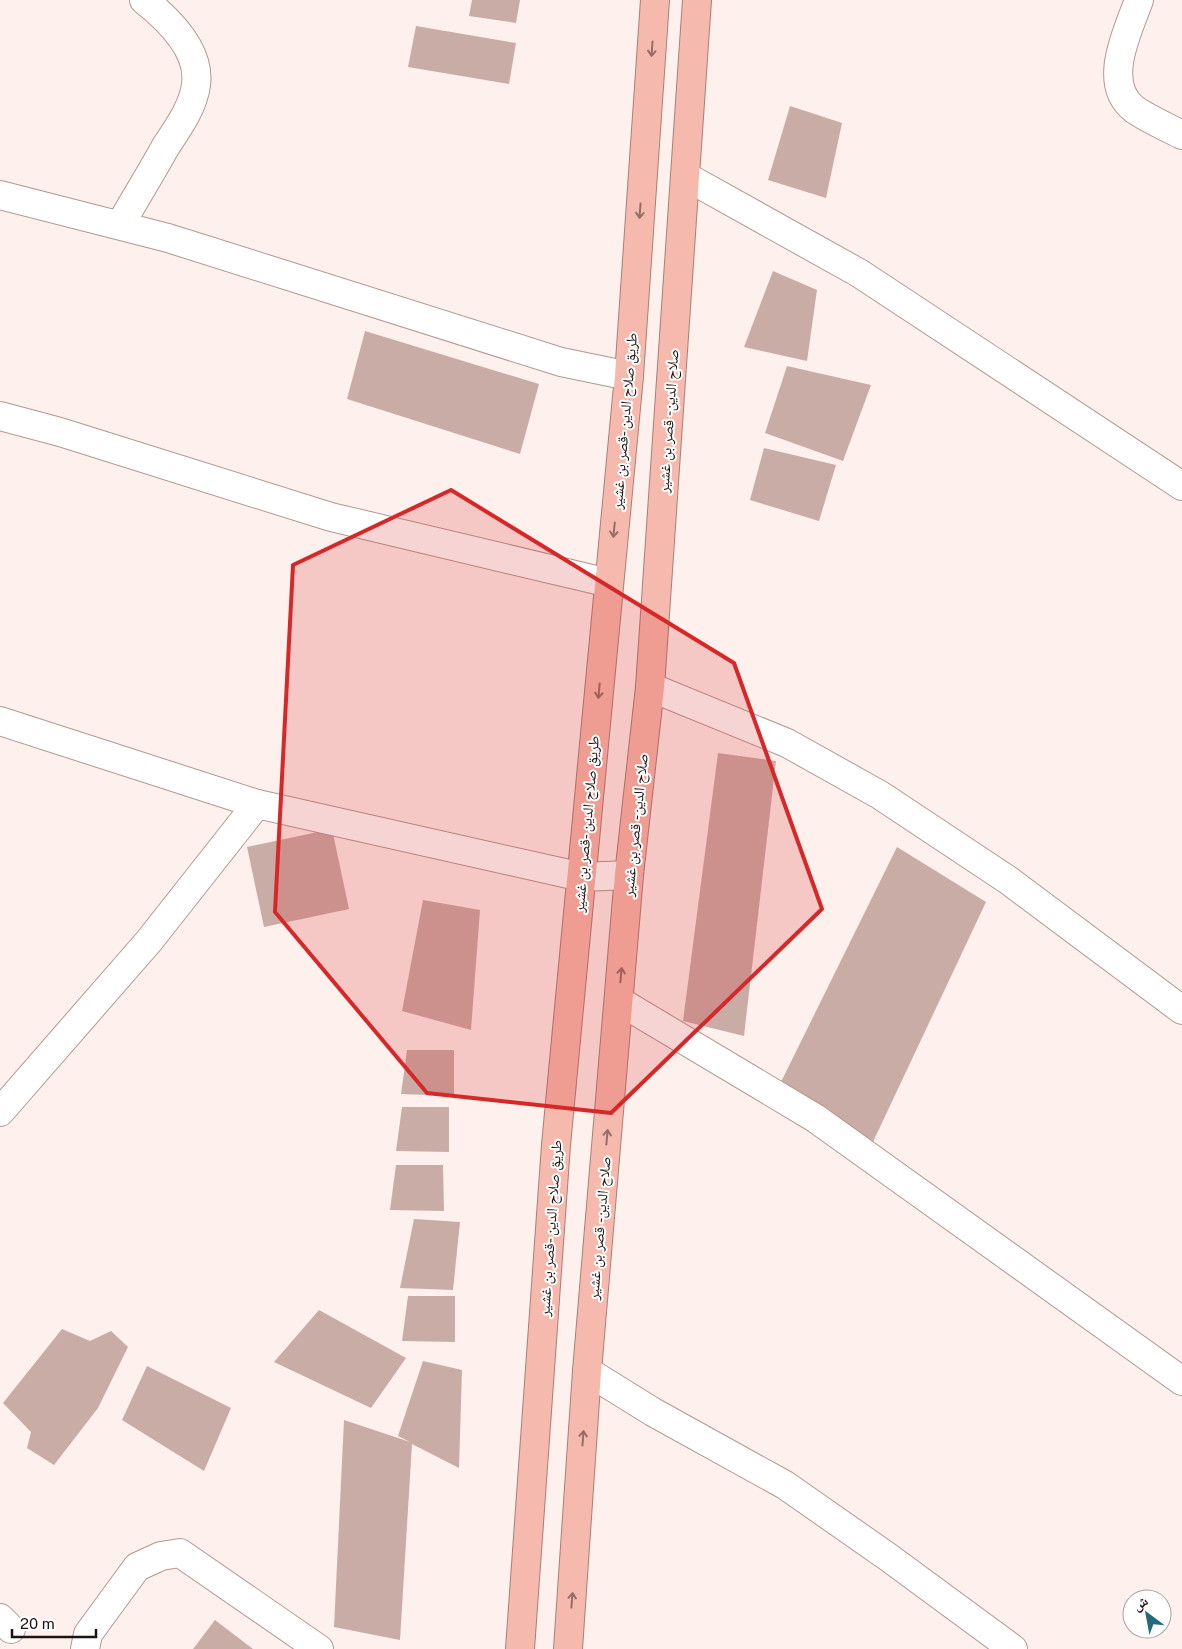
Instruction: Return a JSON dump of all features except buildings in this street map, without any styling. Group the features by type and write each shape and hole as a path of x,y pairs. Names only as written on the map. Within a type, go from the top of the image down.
{"highway":[{"name":"طريق صلاح الدين -قصر بن غشير","path":"520,1649 556,1145 629,376 655,0"},
{"name":"صلاح الدين - قصر بن غشير","path":"568,1649 587,1371 618,1002 650,687 697,0"}],"street":[{"path":"120,226 185,115 196,84 191,56 183,40 166,18 144,0"},
{"path":"1139,0 1120,55 1119,80 1124,98 1134,109 1182,135"},
{"path":"685,176 859,273 1182,486"},
{"path":"0,194 168,238 561,362 629,376"},
{"path":"0,416 70,435 331,517 608,583"},
{"path":"650,687 787,743 880,795 1008,880 1182,1010"},
{"path":"0,721 256,804 582,877 630,875"},
{"path":"0,1112 149,941 256,804"},
{"path":"618,1002 815,1118 1182,1381"},
{"path":"587,1371 653,1412 786,1486 888,1557 1013,1649"},
{"path":"86,1649 88,1634 137,1567 161,1556 180,1553 319,1649"}],"highlighted area":[{"path":"451,490 734,663 822,909 611,1113 427,1093 275,912 293,565"}]}
